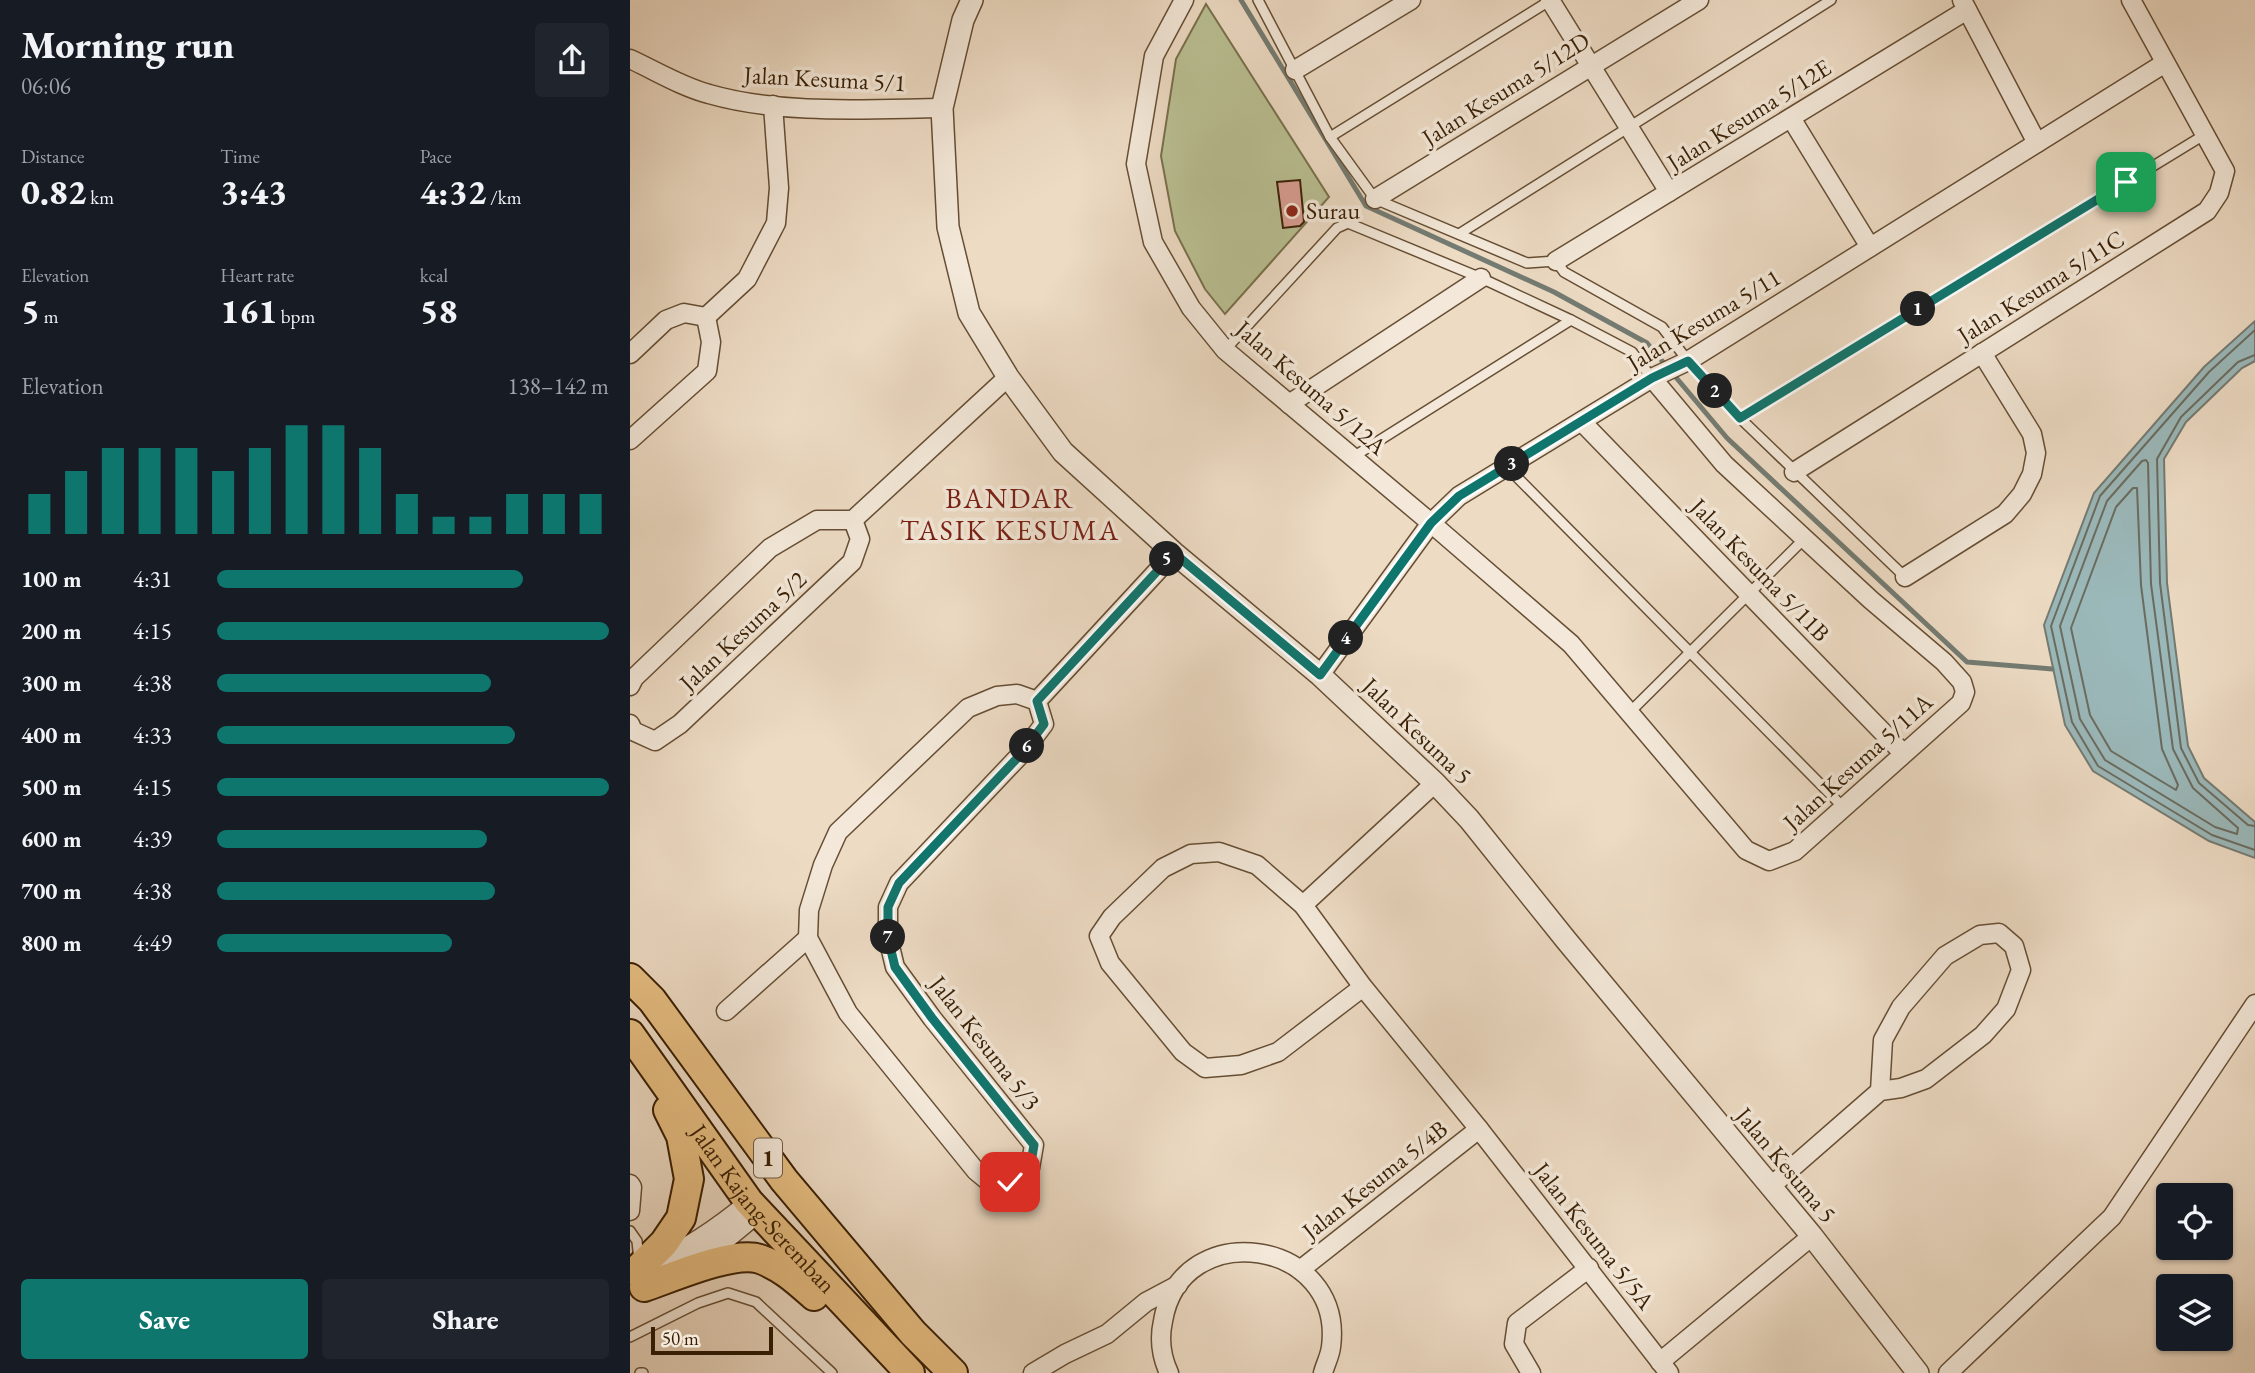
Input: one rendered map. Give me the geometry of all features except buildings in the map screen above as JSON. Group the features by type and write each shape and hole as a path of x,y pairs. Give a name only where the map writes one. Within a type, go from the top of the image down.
{"main road":[{"name":"Jalan Kajang-Seremban","path":"630,978 652,1000 784,1180 914,1333 953,1373"},
{"path":"630,986 644,1015 748,1165 756,1184 755,1206 776,1208 795,1223 865,1298 914,1333"},
{"name":"Jalan Kajang-Seremban","path":"630,1034 755,1206 911,1373"},
{"path":"630,1042 681,1136 689,1178 681,1218 635,1282"},
{"path":"635,1282 718,1261 757,1258 787,1271 848,1326 894,1373"}],"street":[{"name":"Jalan Kesuma 5","path":"972,0 962,20 942,108 948,227 969,313 1008,377 1063,452 1174,553 1320,675 1469,819 1812,1236 1917,1373"},
{"name":"Jalan Kesuma 5/12A","path":"1184,0 1154,55 1136,164 1153,242 1191,308 1225,350 1431,523"},
{"path":"1294,71 1411,0"},
{"path":"1550,0 1669,192"},
{"name":"Jalan Kesuma 5/12D","path":"1375,199 1699,0"},
{"path":"2131,0 2165,63"},
{"path":"1964,5 2037,143"},
{"name":"Jalan Kesuma 5/12E","path":"1556,261 1791,118 1964,5"},
{"name":"Jalan Kesuma 5/1","path":"630,59 708,94 773,105 832,109 942,108"},
{"name":"Jalan Kesuma 5/11C","path":"1794,472 2207,211 2219,193 2225,171 2165,63"},
{"name":"Jalan Kesuma 5/11","path":"1320,675 1431,523 1459,496 1670,370 2165,63"},
{"path":"706,317 747,279 776,223 779,188 773,105"},
{"path":"1791,118 1870,247"},
{"path":"1289,404 1481,278"},
{"path":"630,354 666,320 684,313 706,317"},
{"path":"630,440 706,371 711,342 706,317"},
{"path":"1905,577 2005,514 2022,494 2032,474 2036,453 2032,434 1982,353"},
{"name":"Jalan Kesuma 5/11A","path":"1431,523 1571,644 1746,849 1769,861 1796,851 1961,703 1965,692 1962,682 1944,662 1898,624 1724,464 1670,370"},
{"path":"853,520 1008,377"},
{"name":"Jalan Kesuma 5/11B","path":"1582,422 1903,753"},
{"name":"Jalan Kesuma 5/2","path":"630,686 634,678 770,548 817,520 853,520 860,539 852,562 680,724 656,741 633,731 630,724"},
{"path":"726,1011 808,938 809,910 823,865 838,832 968,708 997,696 1017,694 1037,701 1174,553"},
{"name":"Jalan Kesuma 5/3","path":"808,938 848,1013 976,1171 993,1185 1010,1182 1030,1168 1034,1145 932,1018 895,967 888,938 888,907 899,883 1023,752 1044,724 1037,701"},
{"path":"1303,905 1434,783"},
{"path":"1219,852 1257,865 1303,905 1363,987 1278,1052 1241,1065 1205,1068 1183,1052 1111,963 1099,936 1112,917 1163,868 1191,854 1219,852"},
{"path":"1770,1187 1880,1091 1901,1088 1926,1079 1983,1035 2006,1009 2021,970 2014,946 1999,933 1980,934 1945,956 1901,1007 1883,1041 1880,1091"},
{"name":"Jalan Kesuma 5/5A","path":"1363,987 1479,1129 1664,1367"},
{"path":"1948,1373 2112,1217 2255,1004"},
{"name":"Jalan Kesuma 5/4B","path":"1300,1270 1479,1129"},
{"path":"630,1184 630,1210"},
{"path":"635,1282 688,1265 723,1242 755,1206"},
{"path":"1664,1367 1812,1236"},
{"name":"Jalan Kesuma 5/4B","path":"1033,1373 1107,1334 1146,1301 1178,1285 1198,1266 1223,1254 1250,1251 1277,1256 1300,1270 1320,1292 1330,1319 1331,1348 1323,1373"},
{"path":"1531,1373 1514,1344 1517,1323 1589,1268"},
{"name":"Jalan Kesuma 5/4B","path":"1169,1373 1164,1363 1160,1336 1165,1309 1178,1285"}],"lane":[{"path":"1258,0 1330,137 1375,199 1527,263 1556,261 1564,272 1662,327 1670,370"},
{"path":"1330,137 1550,0"},
{"path":"1459,234 1831,0"},
{"path":"1740,418 2204,135"},
{"path":"1225,350 1338,228 1348,223 1481,278 1670,370 1740,418 1905,577"},
{"path":"1353,457 1571,320"},
{"path":"1507,467 1844,808"},
{"path":"1630,712 1804,539"},
{"path":"630,1231 637,1241 640,1254 635,1282"},
{"path":"630,1337 698,1303 728,1293 756,1302 832,1373"}],"green space":[{"path":"1206,4 1329,197 1225,314 1205,289 1175,231 1161,156 1176,59"}],"water":[{"path":"2255,321 2255,361 2242,368 2186,422 2164,459 2167,583 2188,746 2204,778 2255,822 2255,858 2209,841 2093,771 2065,725 2044,625 2094,493 2204,367"}],"waterway":[{"path":"1241,0 1366,206 1554,292 1647,343 1727,438 1967,662 2052,669"}],"place":[{"name":"Surau","path":"1292,211"}],"district":[{"name":"BANDAR TASIK KESUMA","path":"1010,514"}],"route":[{"path":"1010,1182 1030,1168 1034,1145 932,1018 895,967 888,938 888,907 899,883 1023,752 1044,724 1037,701 1174,553 1320,675 1431,523 1459,496 1652,378 1688,361 1740,418 2126,182"}]}
